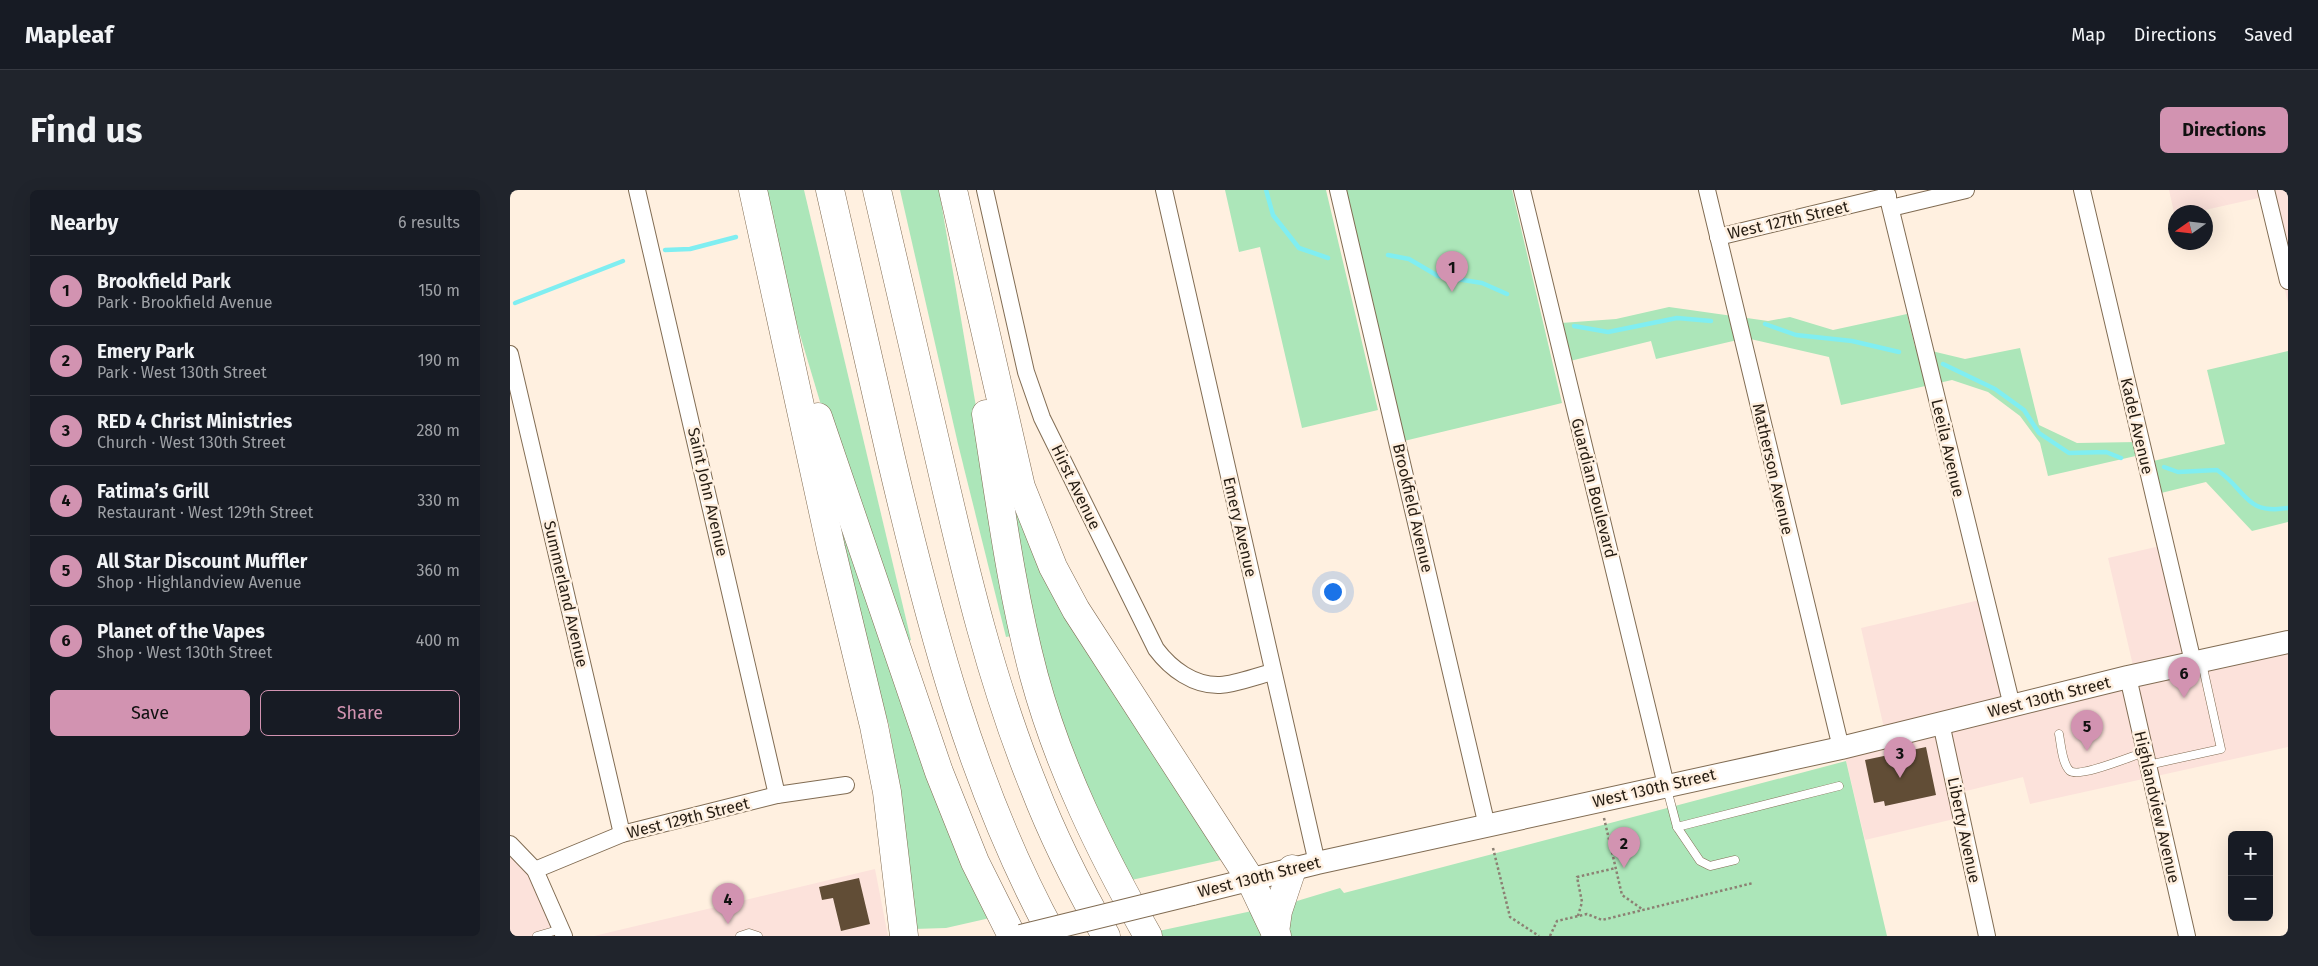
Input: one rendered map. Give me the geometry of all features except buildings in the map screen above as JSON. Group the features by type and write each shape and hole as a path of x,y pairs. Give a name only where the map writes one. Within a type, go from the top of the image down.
{"highway":[{"path":"753,190 829,538 876,734 887,792 904,936"},
{"path":"830,190 912,548 953,699 1001,833 1052,936"},
{"path":"877,190 956,534 1000,693 1033,786 1050,827 1078,885 1106,936"},
{"path":"947,190 1015,587 1034,676 1064,767 1117,881 1148,936"},
{"path":"953,190 1013,458 1021,487 1046,551 1076,610 1250,880 1276,934"},
{"path":"780,309 938,772 975,862 1012,936"},
{"path":"1276,934 1278,912 1304,866"}],"main road":[{"name":"West 130th Street","path":"1021,936 1304,866 1841,748 2128,677 2288,642"}],"street":[{"name":"Saint John Avenue","path":"637,190 777,795"},
{"name":"Hirst Avenue","path":"984,190 1033,396 1042,418 1156,649 1166,663 1184,676 1201,682 1220,685 1273,672"},
{"name":"Emery Avenue","path":"1164,190 1273,672 1304,866"},
{"name":"Brookfield Avenue","path":"1338,190 1487,826"},
{"name":"Guardian Boulevard","path":"1522,190 1666,785"},
{"name":"Matherson Avenue","path":"1707,190 1841,748"},
{"name":"West 127th Street","path":"1718,237 1888,198 1966,190"},
{"name":"Kadel Avenue","path":"2082,190 2197,661"},
{"path":"2266,190 2288,281"},
{"name":"Leeila Avenue","path":"1888,198 2012,706"},
{"name":"Summerland Avenue","path":"510,354 622,834"},
{"name":"Highlandview Avenue","path":"2128,677 2186,936"},
{"name":"Liberty Avenue","path":"1941,723 1987,936"},
{"name":"West 129th Street","path":"535,870 622,834 777,795 846,785"},
{"path":"510,844 535,870 562,933"}],"lane":[{"path":"2058,734 2065,764 2074,772 2147,759 2221,749 2197,661"},
{"path":"1666,785 1677,827 1700,861 1710,866 1735,860"},
{"path":"1677,827 1839,786"},
{"path":"537,936 562,933"},
{"path":"740,936 749,933 758,936"}],"path":[{"path":"1604,818 1622,895 1642,909"},
{"path":"1494,848 1510,917 1539,936"},
{"path":"1578,916 1582,902 1577,876 1616,868"},
{"path":"1550,936 1557,921 1587,914 1602,920 1753,883"}],"shaded area":[{"path":"2169,190 2288,190 2288,303 2263,197 2213,208 2213,205 2172,205"},
{"path":"2160,546 2190,668 2288,645 2288,747 2030,804 2023,777 1962,792 1967,816 1865,840 1844,752 1887,741 1861,628 1988,598 2015,698 2134,670 2108,558"},
{"path":"510,835 543,874 570,936 510,936"},
{"path":"875,869 888,936 594,936"}],"green space":[{"path":"762,190 804,190 911,640 902,643 824,415 783,278"},
{"path":"900,190 939,190 1015,635 1006,637 958,444"},
{"path":"1225,190 1326,190 1378,410 1302,428 1260,247 1239,252"},
{"path":"1344,190 1512,190 1562,403 1404,441"},
{"path":"1669,307 1768,321 1790,317 1833,330 1907,314 1915,347 1965,359 2020,348 2039,425 2077,443 2137,442 2140,455 2048,476 2040,443 2020,416 1988,392 1952,380 1841,405 1829,357 1746,338 1656,359 1651,341 1570,361 1561,323 1616,319"},
{"path":"2288,351 2288,522 2252,531 2206,482 2157,494 2149,462 2225,444 2207,370"},
{"path":"995,406 1018,501 1221,860 1127,881 1066,745 1031,623"},
{"path":"833,497 990,918 946,928 913,929 901,800 889,725 878,689"},
{"path":"1846,761 1887,936 1288,936 1292,907 1297,901 1340,888 1344,893"},
{"path":"1252,911 1266,936 1157,936 1154,932"}],"waterway":[{"path":"1266,190 1273,215 1299,248 1328,258"},
{"path":"665,250 690,249 736,237"},
{"path":"1388,255 1409,259 1438,276 1482,283 1507,294"},
{"path":"515,303 623,261"},
{"path":"1574,326 1608,332 1677,318 1711,321"},
{"path":"1765,324 1796,335 1852,341 1899,352"},
{"path":"1943,364 1995,389 2024,410 2039,433 2069,453 2106,452 2121,458"},
{"path":"2164,467 2178,472 2217,470 2254,504 2263,508 2288,508"}],"place":[{"name":"Brookfield Park","path":"1452,292"},
{"name":"Planet of the Vapes","path":"2184,698"},
{"name":"All Star Discount Muffler","path":"2087,751"},
{"name":"RED 4 Christ Ministries","path":"1900,778"},
{"name":"Emery Park","path":"1624,868"},
{"name":"Fatima’s Grill","path":"728,924"}]}
